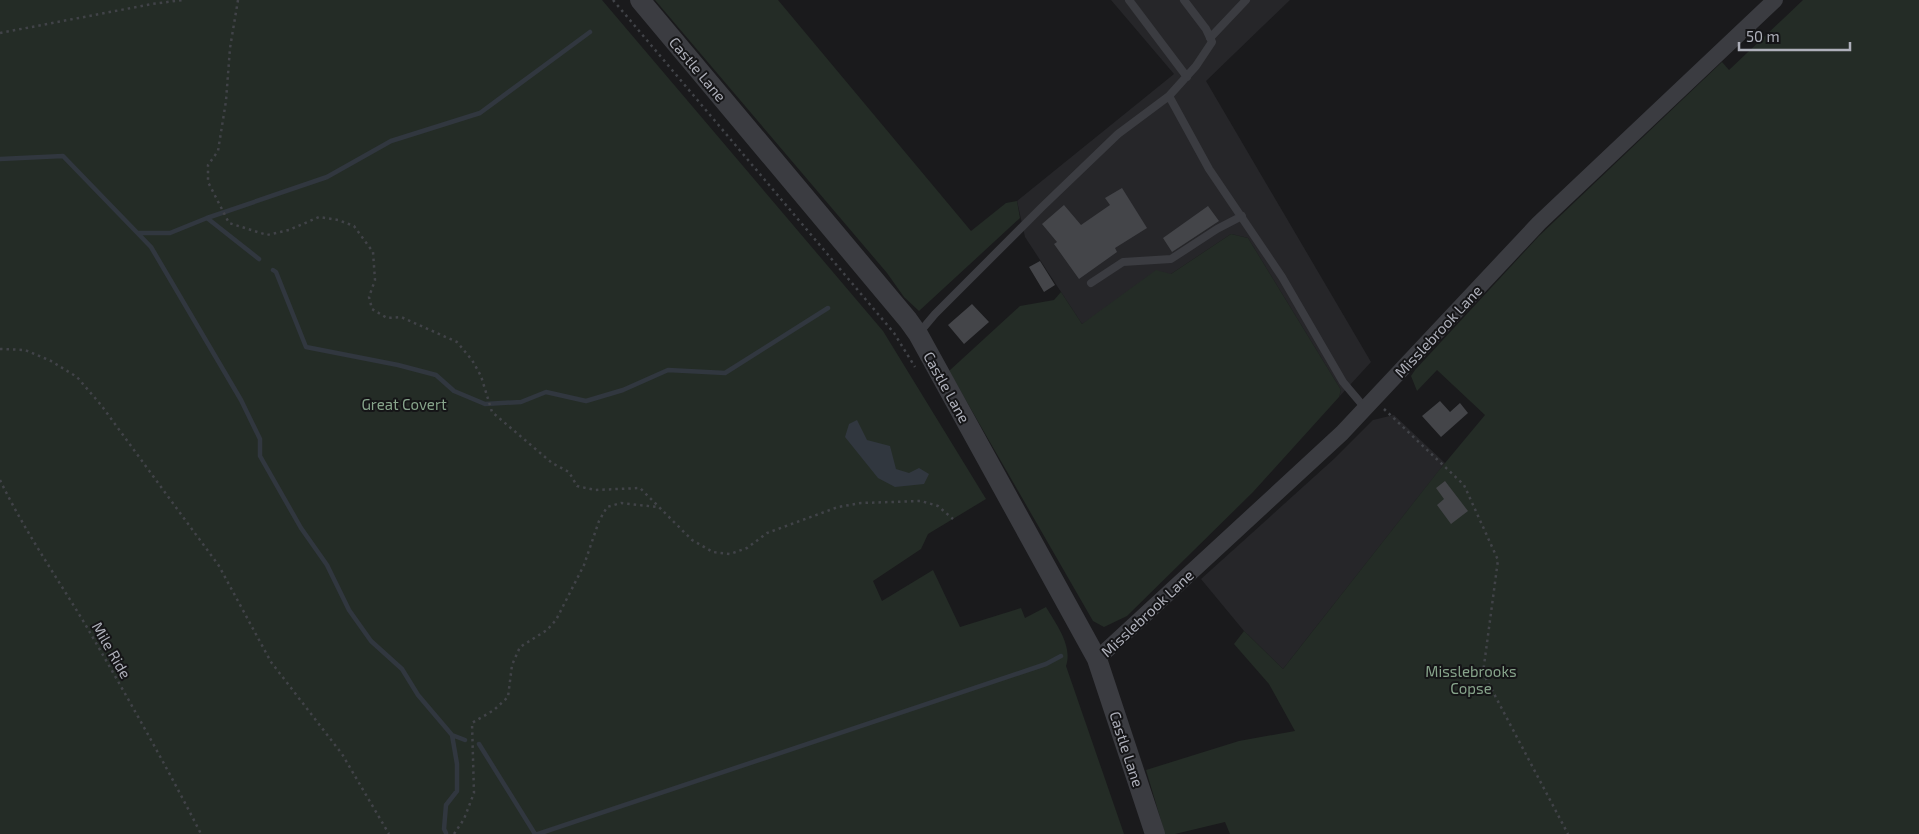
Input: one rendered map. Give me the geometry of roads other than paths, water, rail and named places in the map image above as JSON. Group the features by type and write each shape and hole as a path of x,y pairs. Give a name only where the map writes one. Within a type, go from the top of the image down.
{"street":[{"name":"Castle Lane","path":"640,0 918,334 1097,659 1155,834"},
{"name":"Misslebrook Lane","path":"1097,659 1342,433 1540,223 1775,0"}],"lane":[{"path":"1129,0 1187,76"},
{"path":"1210,38 1246,0"},
{"path":"918,334 935,314 1111,141 1169,96 1204,55 1212,42 1206,29 1185,1"},
{"path":"1169,96 1209,169 1282,277 1343,382 1370,403"},
{"path":"1091,284 1123,262 1170,259 1242,216"}],"waterway":[{"path":"207,218 327,177 391,141 480,113 590,32"},
{"path":"0,159 63,156 151,247 241,400 260,439 260,456 301,528 327,565 349,610 371,641 402,669 418,695 452,735 465,740"},
{"path":"138,233 170,233 207,218 259,259"},
{"path":"273,270 276,272 306,347 398,365 436,375 454,391 485,404 521,402 546,392 586,401 623,390 668,370 725,373 828,308"},
{"path":"538,834 1046,664 1061,656"},
{"path":"446,833 444,829 446,805 457,791 457,764 452,735"},
{"path":"479,744 535,834"}],"park label":[{"name":"Great Covert","path":"404,404"},
{"name":"Misslebrooks Copse","path":"1471,680"}]}
